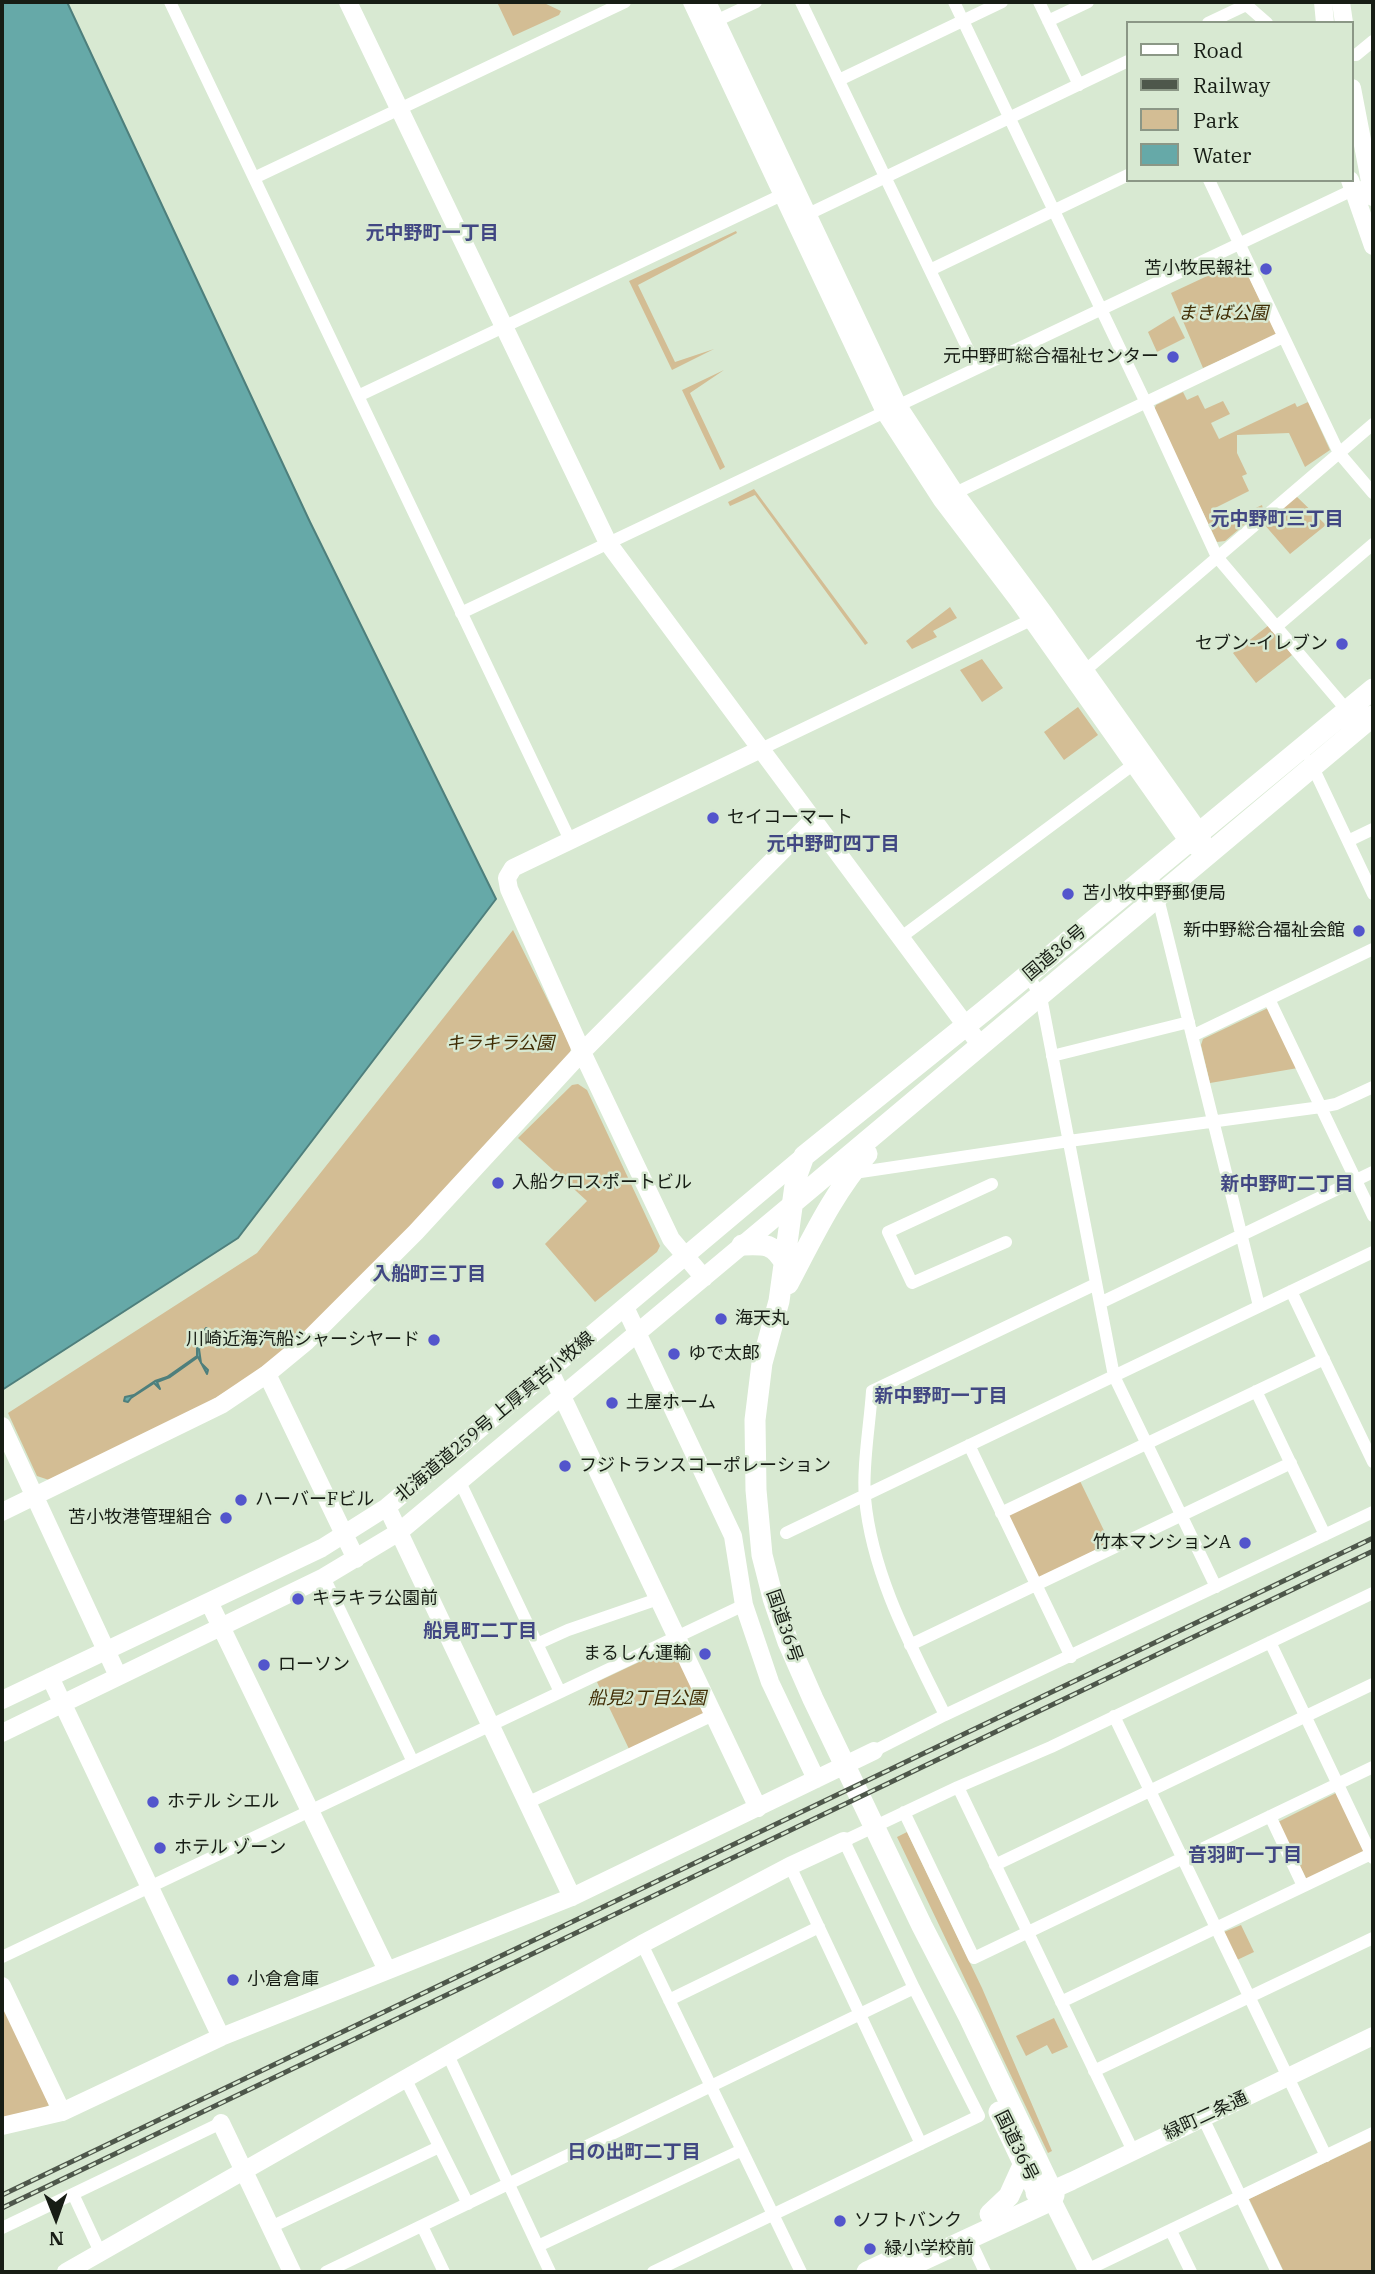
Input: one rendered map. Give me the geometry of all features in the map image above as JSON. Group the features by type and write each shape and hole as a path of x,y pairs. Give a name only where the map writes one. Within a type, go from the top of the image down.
{"highway":[{"name":"国道36号","path":"1047,2194 970,2017 922,1926 788,1643 762,1555 756,1490 755,1420 762,1363 779,1301 796,1198 796,1178 804,1156 1194,838 1361,718 1373,689"},
{"name":"国道36号","path":"796,1198 1158,899 1208,855 1307,757"},
{"name":"国道36号","path":"779,1301 825,1210 849,1174 900,1114"},
{"path":"796,1198 810,1215 812,1228 809,1243"},
{"path":"742,1245 765,1244 779,1252 785,1264"},
{"name":"国道36号","path":"922,1926 956,2022 1024,2164 1047,2194"},
{"path":"990,2214 1009,2196 1024,2164"},
{"name":"国道36号","path":"867,2272 990,2214 1047,2194"},
{"name":"国道36号","path":"897,2272 969,2238 1047,2194"}],"street":[{"path":"170,2 570,840"},
{"path":"348,2 608,543 981,1046"},
{"path":"254,177 625,2"},
{"path":"692,2 789,192"},
{"path":"707,2 789,192 891,409 949,496 1038,616 1194,838"},
{"path":"716,21 756,2"},
{"path":"802,2 977,368"},
{"path":"954,2 1217,557 1276,627 1361,718"},
{"path":"839,80 1002,2"},
{"path":"1039,2 1079,85"},
{"path":"1048,21 1088,2"},
{"path":"1323,2 1325,21"},
{"path":"1341,2 1344,21"},
{"path":"1212,21 1245,3 1265,21"},
{"path":"1354,55 1373,41"},
{"path":"801,218 1126,62"},
{"path":"461,613 1239,244 1351,185 1371,190 1354,99"},
{"path":"930,270 1126,176"},
{"path":"1210,182 1339,453 1373,493"},
{"path":"1351,185 1373,246"},
{"path":"358,396 789,192"},
{"path":"949,496 1283,337"},
{"path":"1079,675 1373,424"},
{"path":"1276,627 1373,544"},
{"path":"704,1278 671,1239 582,1052 509,889 507,878 513,868 1038,616"},
{"path":"1079,675 1134,764 1208,855"},
{"path":"1307,757 1373,894"},
{"path":"900,938 1134,764"},
{"path":"2,1513 221,1405 267,1374 307,1341 416,1232 582,1052 812,821"},
{"path":"1348,841 1373,829"},
{"path":"1152,874 1259,1306"},
{"path":"1192,1036 1373,949"},
{"path":"1028,975 1041,997 1114,1376 1216,1587"},
{"path":"1269,999 1373,1216"},
{"path":"1052,1056 1189,1022"},
{"path":"849,1174 1069,1140 1321,1107 1336,1104 1373,1087"},
{"name":"北海道道259号 上厚真苫小牧線","path":"2,1700 322,1548 387,1507 804,1156"},
{"path":"1100,1303 1373,1172"},
{"path":"992,1184 888,1233 912,1283 1006,1242"},
{"path":"765,1190 796,1198"},
{"name":"北海道道259号 上厚真苫小牧線","path":"2,1733 324,1577 399,1532 796,1198"},
{"path":"786,1532 1373,1252"},
{"path":"945,1715 910,1645 878,1565 869,1528 865,1495 872,1391 1096,1284"},
{"path":"1291,1291 1373,1462"},
{"path":"625,1307 733,1536 744,1605 769,1682 817,1779"},
{"path":"1002,1513 1324,1359"},
{"path":"550,1371 758,1808"},
{"path":"267,1374 356,1559"},
{"path":"1256,1391 1325,1535"},
{"path":"2,1426 118,1676"},
{"path":"969,1445 1071,1657"},
{"path":"910,1645 1291,1463"},
{"path":"460,1482 561,1692"},
{"path":"387,1507 572,1897"},
{"path":"2,2126 62,2112 221,2037 572,1897 945,1715 1373,1512"},
{"path":"324,1577 413,1762"},
{"path":"66,2272 642,1944 790,1866 1114,1717 1373,1593"},
{"path":"537,1644 568,1630 658,1599"},
{"path":"208,1602 387,1970"},
{"path":"2,1957 744,1605"},
{"path":"1061,2002 1373,1855 1270,1642"},
{"path":"50,1677 221,2037"},
{"path":"995,1865 1373,1684"},
{"path":"527,1803 713,1715"},
{"path":"1114,1717 1325,2156"},
{"path":"904,1812 974,1958 1373,1767"},
{"path":"958,1787 1133,2151"},
{"path":"1270,1816 1303,1886"},
{"path":"653,2272 979,2116 844,1841"},
{"path":"790,1866 921,2144"},
{"path":"669,2000 819,1927"},
{"path":"1094,2071 1373,1938"},
{"path":"642,1944 802,2272"},
{"path":"2,1986 62,2112"},
{"path":"326,2272 914,1988"},
{"name":"緑町二条通","path":"1047,2194 1288,2077 1372,2041"},
{"path":"448,2055 550,2272"},
{"path":"405,2078 468,2204"},
{"path":"1203,2118 1277,2272"},
{"path":"2,2228 221,2123 292,2272"},
{"path":"1047,2194 1088,2271 1373,2133"},
{"path":"271,2227 439,2147"},
{"path":"538,2246 742,2150"},
{"path":"74,2194 100,2252"},
{"path":"422,2226 444,2272"},
{"path":"1171,2231 1191,2272"},
{"path":"969,2238 985,2272"}],"green space":[{"path":"497,2 542,2 561,11 559,15 513,36"},
{"path":"736,231 737,233 638,285 675,362 714,349 672,370 629,281"},
{"name":"まきば公園","path":"1235,263 1242,263 1277,335 1203,368 1171,293"},
{"path":"1174,316 1185,338 1157,352 1148,332"},
{"path":"724,370 690,393 725,467 720,470 682,390"},
{"path":"1183,392 1187,400 1198,395 1205,409 1223,401 1230,414 1211,423 1219,439 1295,403 1297,407 1308,402 1330,450 1305,467 1289,433 1237,435 1237,453 1247,474 1242,476 1249,491 1211,510 1221,529 1228,526 1226,522 1262,505 1263,509 1225,541 1217,542 1154,410 1156,405"},
{"path":"754,489 868,643 865,645 755,495 730,506 728,502"},
{"path":"1295,495 1326,525 1290,554 1263,523"},
{"path":"950,607 957,618 933,631 937,637 912,649 906,641"},
{"path":"1269,625 1292,655 1256,683 1233,653"},
{"path":"982,659 1003,688 982,702 960,670"},
{"path":"1078,707 1098,735 1064,760 1044,732"},
{"name":"キラキラ公園","path":"513,930 571,1047 569,1059 375,1263 281,1353 241,1382 162,1428 52,1481 37,1476 8,1413 257,1253"},
{"path":"1268,1008 1298,1068 1210,1083 1201,1045 1203,1039"},
{"path":"578,1084 587,1090 660,1246 657,1252 595,1302 545,1244 587,1201 518,1138 572,1085"},
{"path":"1080,1481 1110,1543 1039,1578 1008,1515"},
{"name":"船見2丁目公園","path":"673,1646 707,1713 629,1749 597,1682"},
{"path":"1336,1793 1364,1851 1307,1880 1278,1822"},
{"path":"907,1832 982,1988 1052,2151 1048,2153 897,1837"},
{"path":"1241,1925 1254,1952 1237,1960 1224,1932"},
{"path":"2,1996 49,2105 2,2120"},
{"path":"1054,2018 1068,2047 1052,2054 1047,2045 1026,2056 1016,2036"},
{"path":"1373,2140 1373,2272 1284,2272 1249,2199"}],"water":[{"path":"2,2 67,2 310,522 496,899 238,1238 2,1390"},
{"path":"206,1328 212,1331 199,1349 201,1363 198,1357 170,1377 157,1382 160,1389 154,1383 128,1402 124,1401 125,1397 134,1395 155,1381 167,1377 197,1356 197,1340"}],"railway":[{"path":"2,2195 1373,1538"},
{"path":"2,2208 1373,1551"}],"place":[{"name":"苫小牧民報社","path":"1266,269"},
{"name":"元中野町総合福祉センター","path":"1173,357"},
{"name":"セブン-イレブン","path":"1342,644"},
{"name":"セイコーマート","path":"713,818"},
{"name":"苫小牧中野郵便局","path":"1068,894"},
{"name":"新中野総合福祉会館","path":"1359,931"},
{"name":"入船クロスポートビル","path":"498,1183"},
{"name":"海天丸","path":"721,1319"},
{"name":"川崎近海汽船シャーシヤード","path":"434,1340"},
{"name":"ゆで太郎","path":"674,1354"},
{"name":"土屋ホーム","path":"612,1403"},
{"name":"フジトランスコーポレーション","path":"565,1466"},
{"name":"ハーバーFビル","path":"241,1500"},
{"name":"苫小牧港管理組合","path":"226,1518"},
{"name":"竹本マンションA","path":"1245,1543"},
{"name":"キラキラ公園前","path":"298,1599"},
{"name":"まるしん運輸","path":"705,1654"},
{"name":"ローソン","path":"264,1665"},
{"name":"ホテル シエル","path":"153,1802"},
{"name":"ホテル ゾーン","path":"160,1848"},
{"name":"小倉倉庫","path":"233,1980"},
{"name":"ソフトバンク","path":"840,2221"},
{"name":"緑小学校前","path":"870,2249"}],"district":[{"name":"元中野町一丁目","path":"432,234"},
{"name":"元中野町三丁目","path":"1277,520"},
{"name":"元中野町四丁目","path":"833,845"},
{"name":"新中野町二丁目","path":"1287,1185"},
{"name":"入船町三丁目","path":"429,1275"},
{"name":"新中野町一丁目","path":"941,1397"},
{"name":"船見町二丁目","path":"480,1632"},
{"name":"音羽町一丁目","path":"1245,1856"},
{"name":"日の出町二丁目","path":"634,2153"}]}
